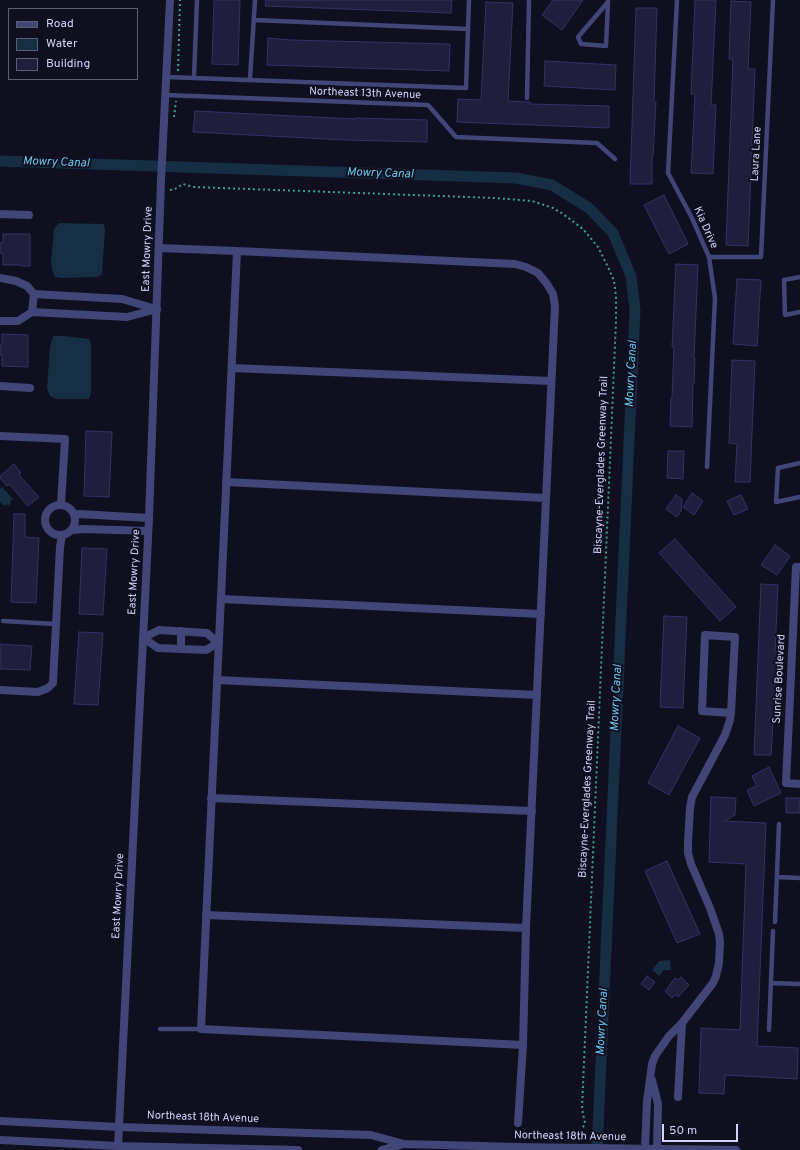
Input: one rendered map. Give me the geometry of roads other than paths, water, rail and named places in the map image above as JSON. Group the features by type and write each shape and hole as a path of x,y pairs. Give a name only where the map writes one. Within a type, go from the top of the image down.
{"street":[{"name":"East Mowry Drive","path":"118,1146 149,518 162,152 170,0"},
{"path":"0,214 29,215"},
{"path":"159,248 515,264 526,267 538,273 553,294 555,306 526,928 523,1045 518,1123"},
{"path":"237,251 201,1029 523,1045"},
{"path":"2,277 27,286 34,294 122,299 157,309"},
{"path":"32,312 34,294"},
{"path":"0,322 18,321 32,312 127,317 157,309"},
{"path":"232,368 551,381"},
{"path":"0,386 30,388"},
{"path":"0,436 64,439 61,504"},
{"path":"226,482 546,498"},
{"path":"72,530 76,520 75,515 70,508 61,504 56,504 48,510 45,515 45,525 48,530 57,535 62,535 72,530 84,529 148,532"},
{"path":"75,515 149,518"},
{"path":"0,690 38,692 48,688 53,683 60,546 62,535"},
{"name":"Sunrise Boulevard","path":"800,567 796,566 786,783 800,784"},
{"path":"220,599 541,614"},
{"path":"159,630 182,631 207,633 218,643 206,650 158,648 143,638 159,630"},
{"path":"181,649 182,631"},
{"path":"645,1148 652,1064 655,1056 713,983 718,969 720,952 719,934 710,908 690,864 688,848 689,826 692,797 724,735 730,720 731,713 735,637 705,635 702,711 731,713"},
{"path":"217,680 537,695"},
{"path":"211,798 532,811"},
{"path":"206,915 526,928"},
{"path":"678,1097 682,1023"},
{"path":"651,1075 658,1104 658,1149"},
{"name":"Northeast 18th Avenue","path":"0,1121 371,1135 404,1144 517,1149 645,1148 736,1150"},
{"path":"0,1140 118,1146 298,1150"},
{"name":"Northeast 18th Avenue","path":"382,1150 404,1144"}],"lane":[{"path":"194,77 197,0"},
{"path":"250,79 255,0"},
{"path":"167,77 466,88 469,0"},
{"path":"527,98 530,0"},
{"name":"Kia Drive","path":"677,0 668,173 692,218 709,257 715,298 707,467"},
{"name":"Laura Lane","path":"709,257 761,257 773,0"},
{"path":"608,1 606,46 581,44 578,37 608,1"},
{"path":"254,20 468,29"},
{"name":"Northeast 13th Avenue","path":"166,95 428,105 456,137 597,143 615,159"},
{"path":"800,277 784,280 785,315 800,312"},
{"path":"800,463 778,468 776,502 800,497"},
{"path":"3,621 56,624"},
{"path":"775,922 779,824"},
{"path":"777,877 800,878"},
{"path":"769,1030 773,931"},
{"path":"771,983 800,984"},
{"path":"160,1029 201,1029"}],"water":[{"path":"59,223 104,224 105,231 102,274 98,277 55,277 51,262 54,229"},
{"path":"53,336 89,339 91,344 91,393 89,399 56,399 50,396 47,388 50,346"},
{"path":"2,487 13,499 10,501 11,503 8,506 7,504 4,506 0,502 0,489"},
{"path":"670,960 671,970 664,970 659,976 652,970 659,961"}],"waterway":[{"name":"Mowry Canal","path":"0,161 516,178 552,185 589,208 613,233 631,276 635,310 597,1150"}]}
